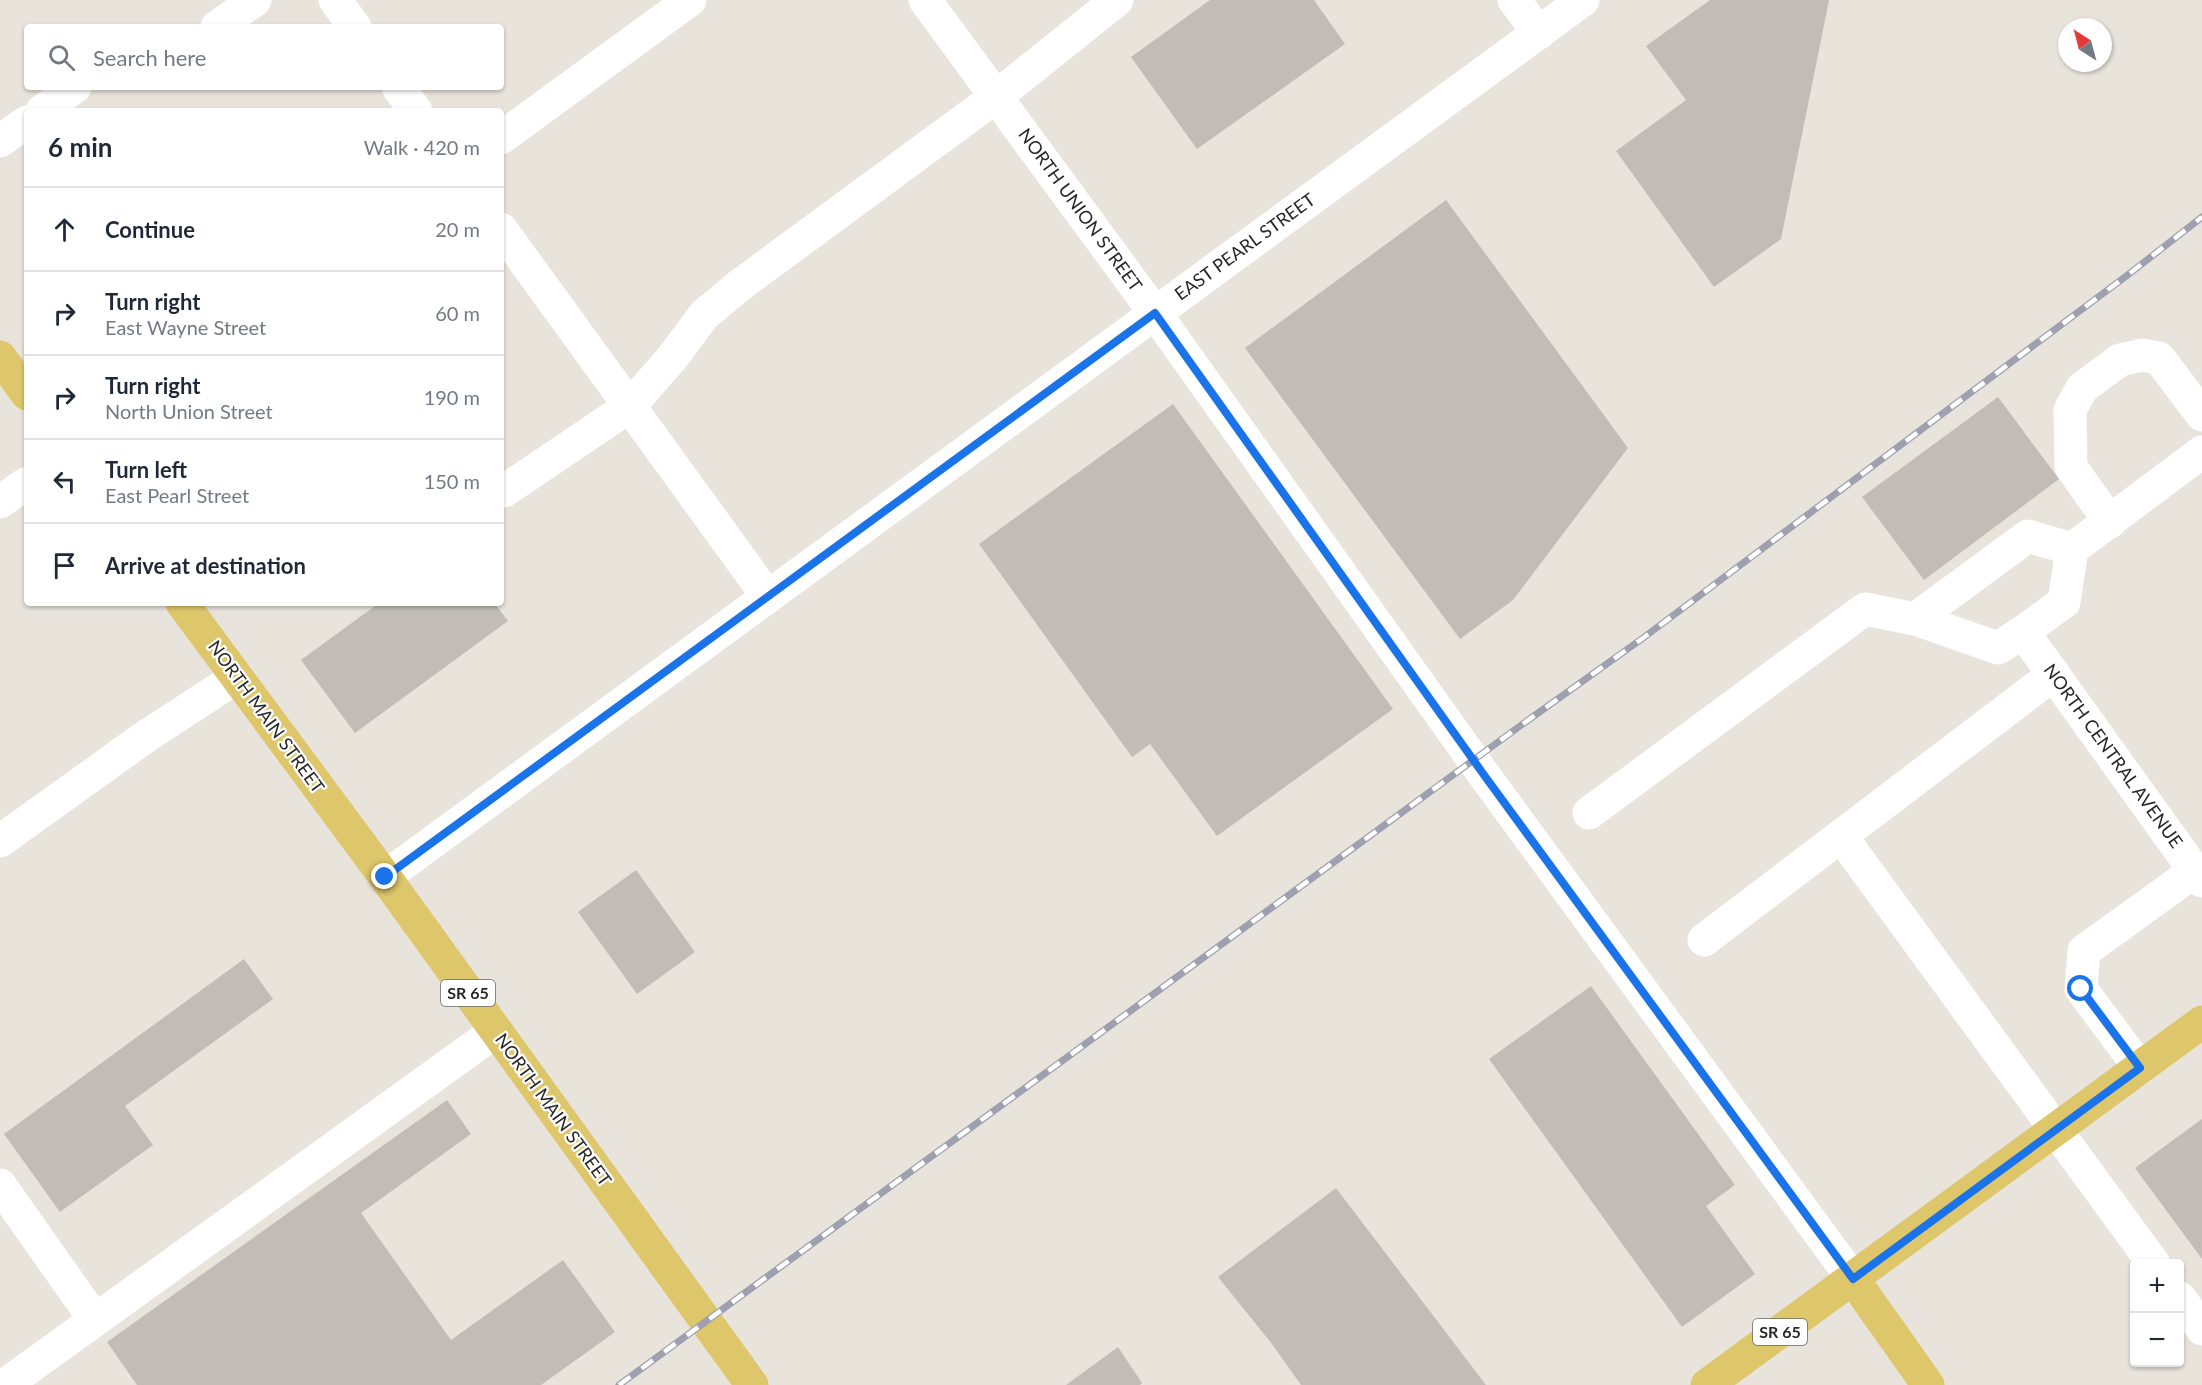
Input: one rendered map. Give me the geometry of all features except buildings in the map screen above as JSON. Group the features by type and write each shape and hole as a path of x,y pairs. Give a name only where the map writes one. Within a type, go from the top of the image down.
{"main road":[{"path":"0,357 24,390"},
{"name":"NORTH MAIN STREET","path":"184,606 385,877 752,1385"},
{"name":"SR 65","path":"1707,1385 2202,1022"},
{"name":"NORTH UNION STREET","path":"1853,1279 1928,1385"}],"street":[{"path":"221,24 255,0"},
{"path":"335,0 353,24"},
{"path":"504,136 690,0"},
{"name":"NORTH UNION STREET","path":"925,0 1155,313 1484,775 1853,1279"},
{"path":"504,491 630,406 672,358 704,315 740,285 997,96 1117,0"},
{"path":"1514,0 1539,33"},
{"name":"EAST PEARL STREET","path":"385,877 1583,0"},
{"path":"46,108 71,90"},
{"path":"400,90 414,108"},
{"path":"0,141 24,124"},
{"path":"504,232 768,597"},
{"path":"2110,522 2071,467 2070,410 2082,388 2121,360 2142,355 2159,358 2202,415"},
{"path":"1589,813 1865,609 1915,619 1998,648 2064,602 2072,549 2202,452"},
{"path":"0,502 24,485"},
{"path":"1915,619 2028,536 2072,549"},
{"name":"NORTH CENTRAL AVENUE","path":"2023,632 2198,876"},
{"path":"1704,940 2054,674"},
{"path":"0,841 145,736 237,677"},
{"path":"1841,836 2151,1259"},
{"path":"2140,1068 2081,989 2084,951 2198,876"},
{"path":"5,1385 496,1031"},
{"path":"0,1185 95,1320"},
{"path":"2184,1304 2202,1329"}],"railway":[{"path":"619,1385 1643,638 2202,217"}],"route":[{"path":"385,877 1155,313 1484,775 1853,1279 2140,1068 2081,989"}]}
